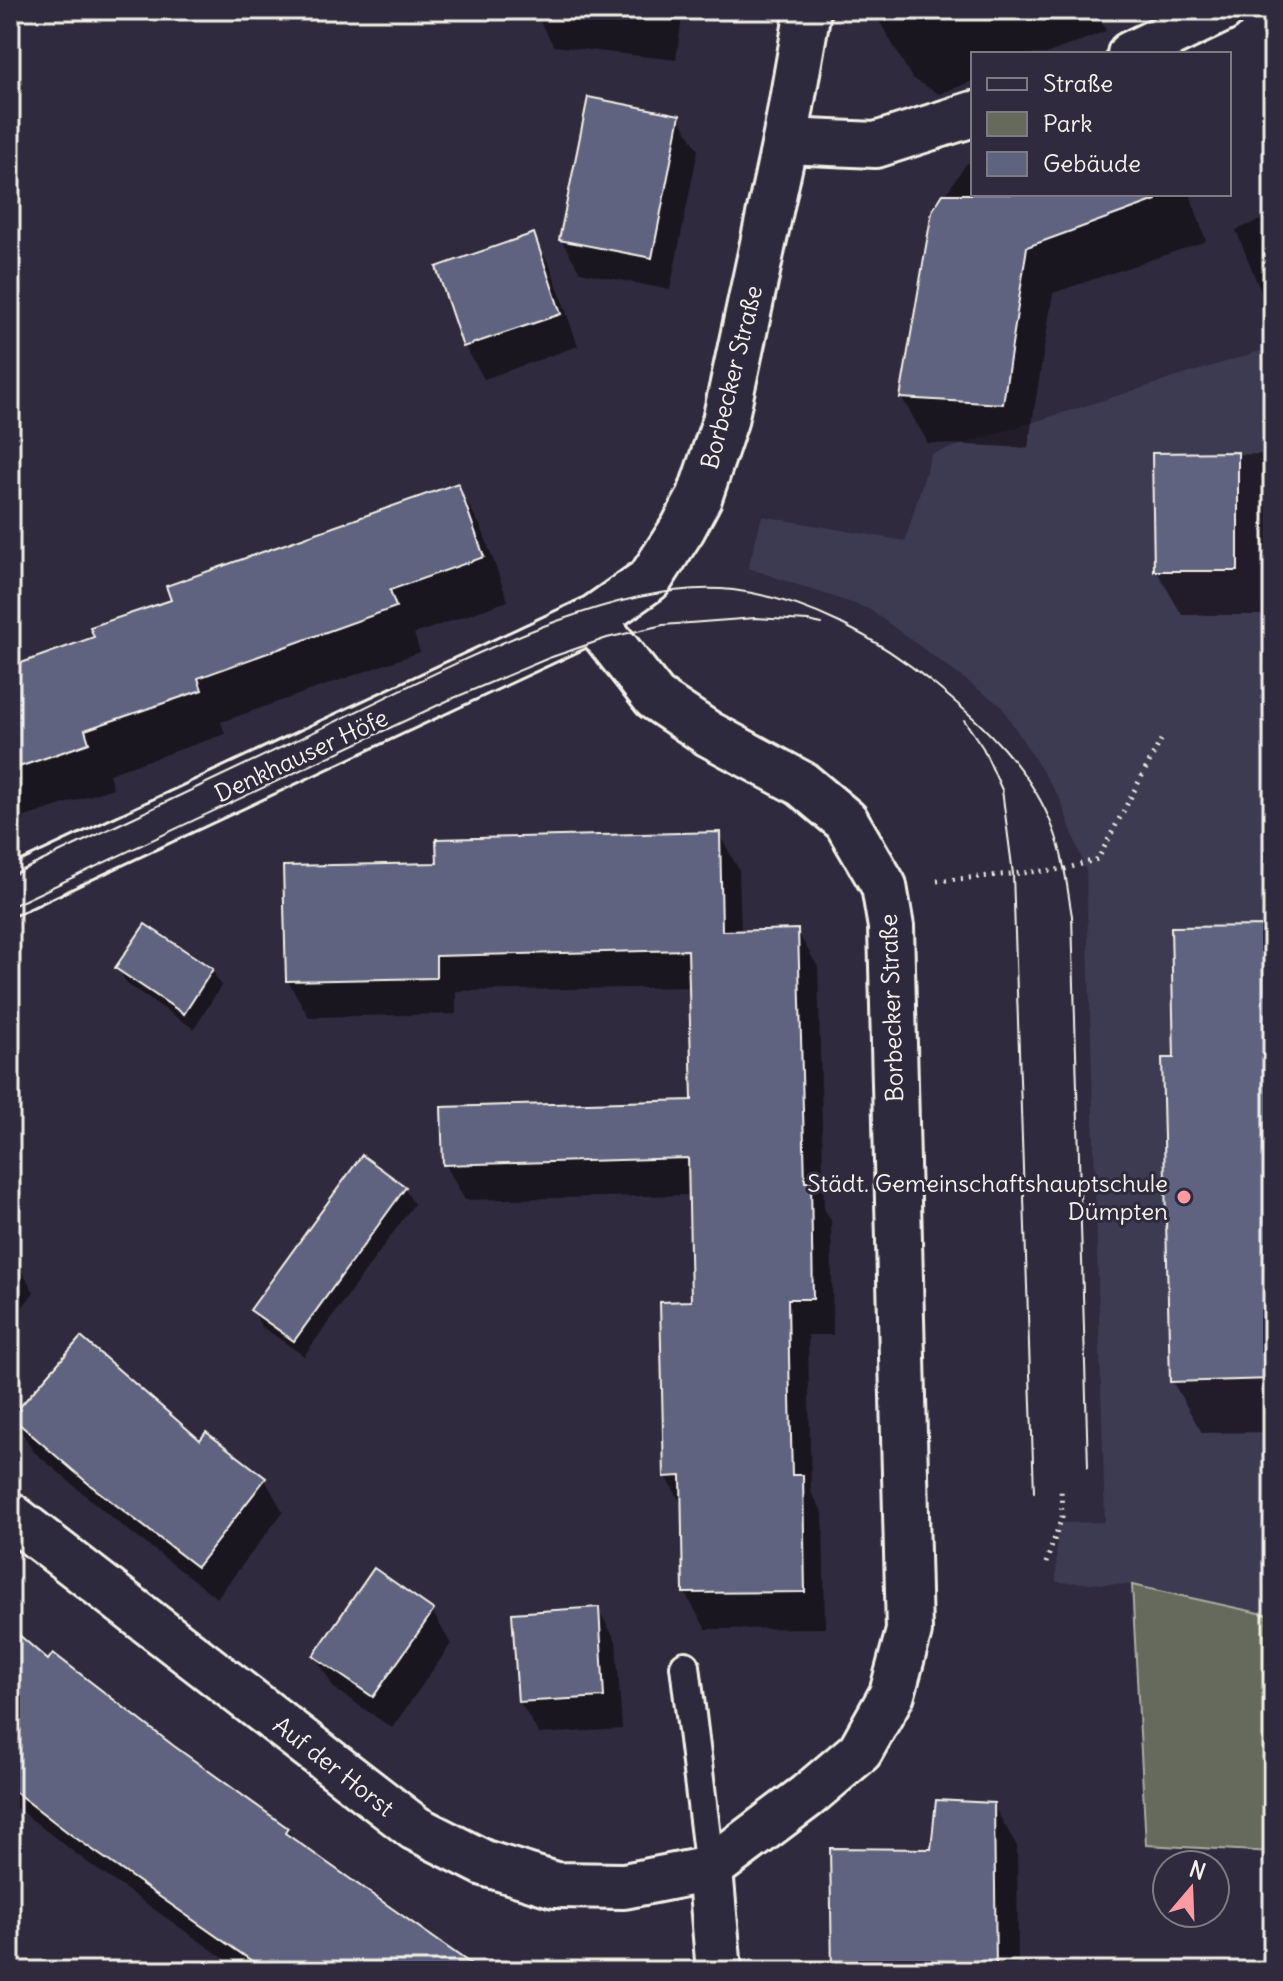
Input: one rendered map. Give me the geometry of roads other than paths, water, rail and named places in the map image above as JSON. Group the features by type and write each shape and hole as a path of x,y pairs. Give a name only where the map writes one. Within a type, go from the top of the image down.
{"street":[{"name":"Borbecker Straße","path":"710,1869 860,1751 892,1694 909,1631 891,927 884,886 846,821 802,784 709,734 655,698 593,619 650,579 699,498 725,421 785,141 808,10"},
{"path":"1134,52 1222,10"},
{"path":"785,141 876,145 971,115"},
{"name":"Denkhauser Höfe","path":"10,892 593,619"},
{"name":"Auf der Horst","path":"10,1515 428,1835 484,1863 555,1885 624,1886 710,1869"},
{"path":"710,1869 719,1971"}],"lane":[{"path":"685,1666 710,1869"}],"tram line":[{"path":"10,876 467,658 577,614 632,598 684,590 733,590 788,602 866,637 935,685 1004,749 1044,807 1060,849 1072,916 1088,1467"},
{"path":"10,907 449,700 549,658 607,638 663,625 755,618 822,624"},
{"path":"964,720 983,748 1002,790 1013,874 1034,1492"}],"place":[{"name":"Städt. Gemeinschaftshauptschule Dümpten","path":"1184,1197"}]}
